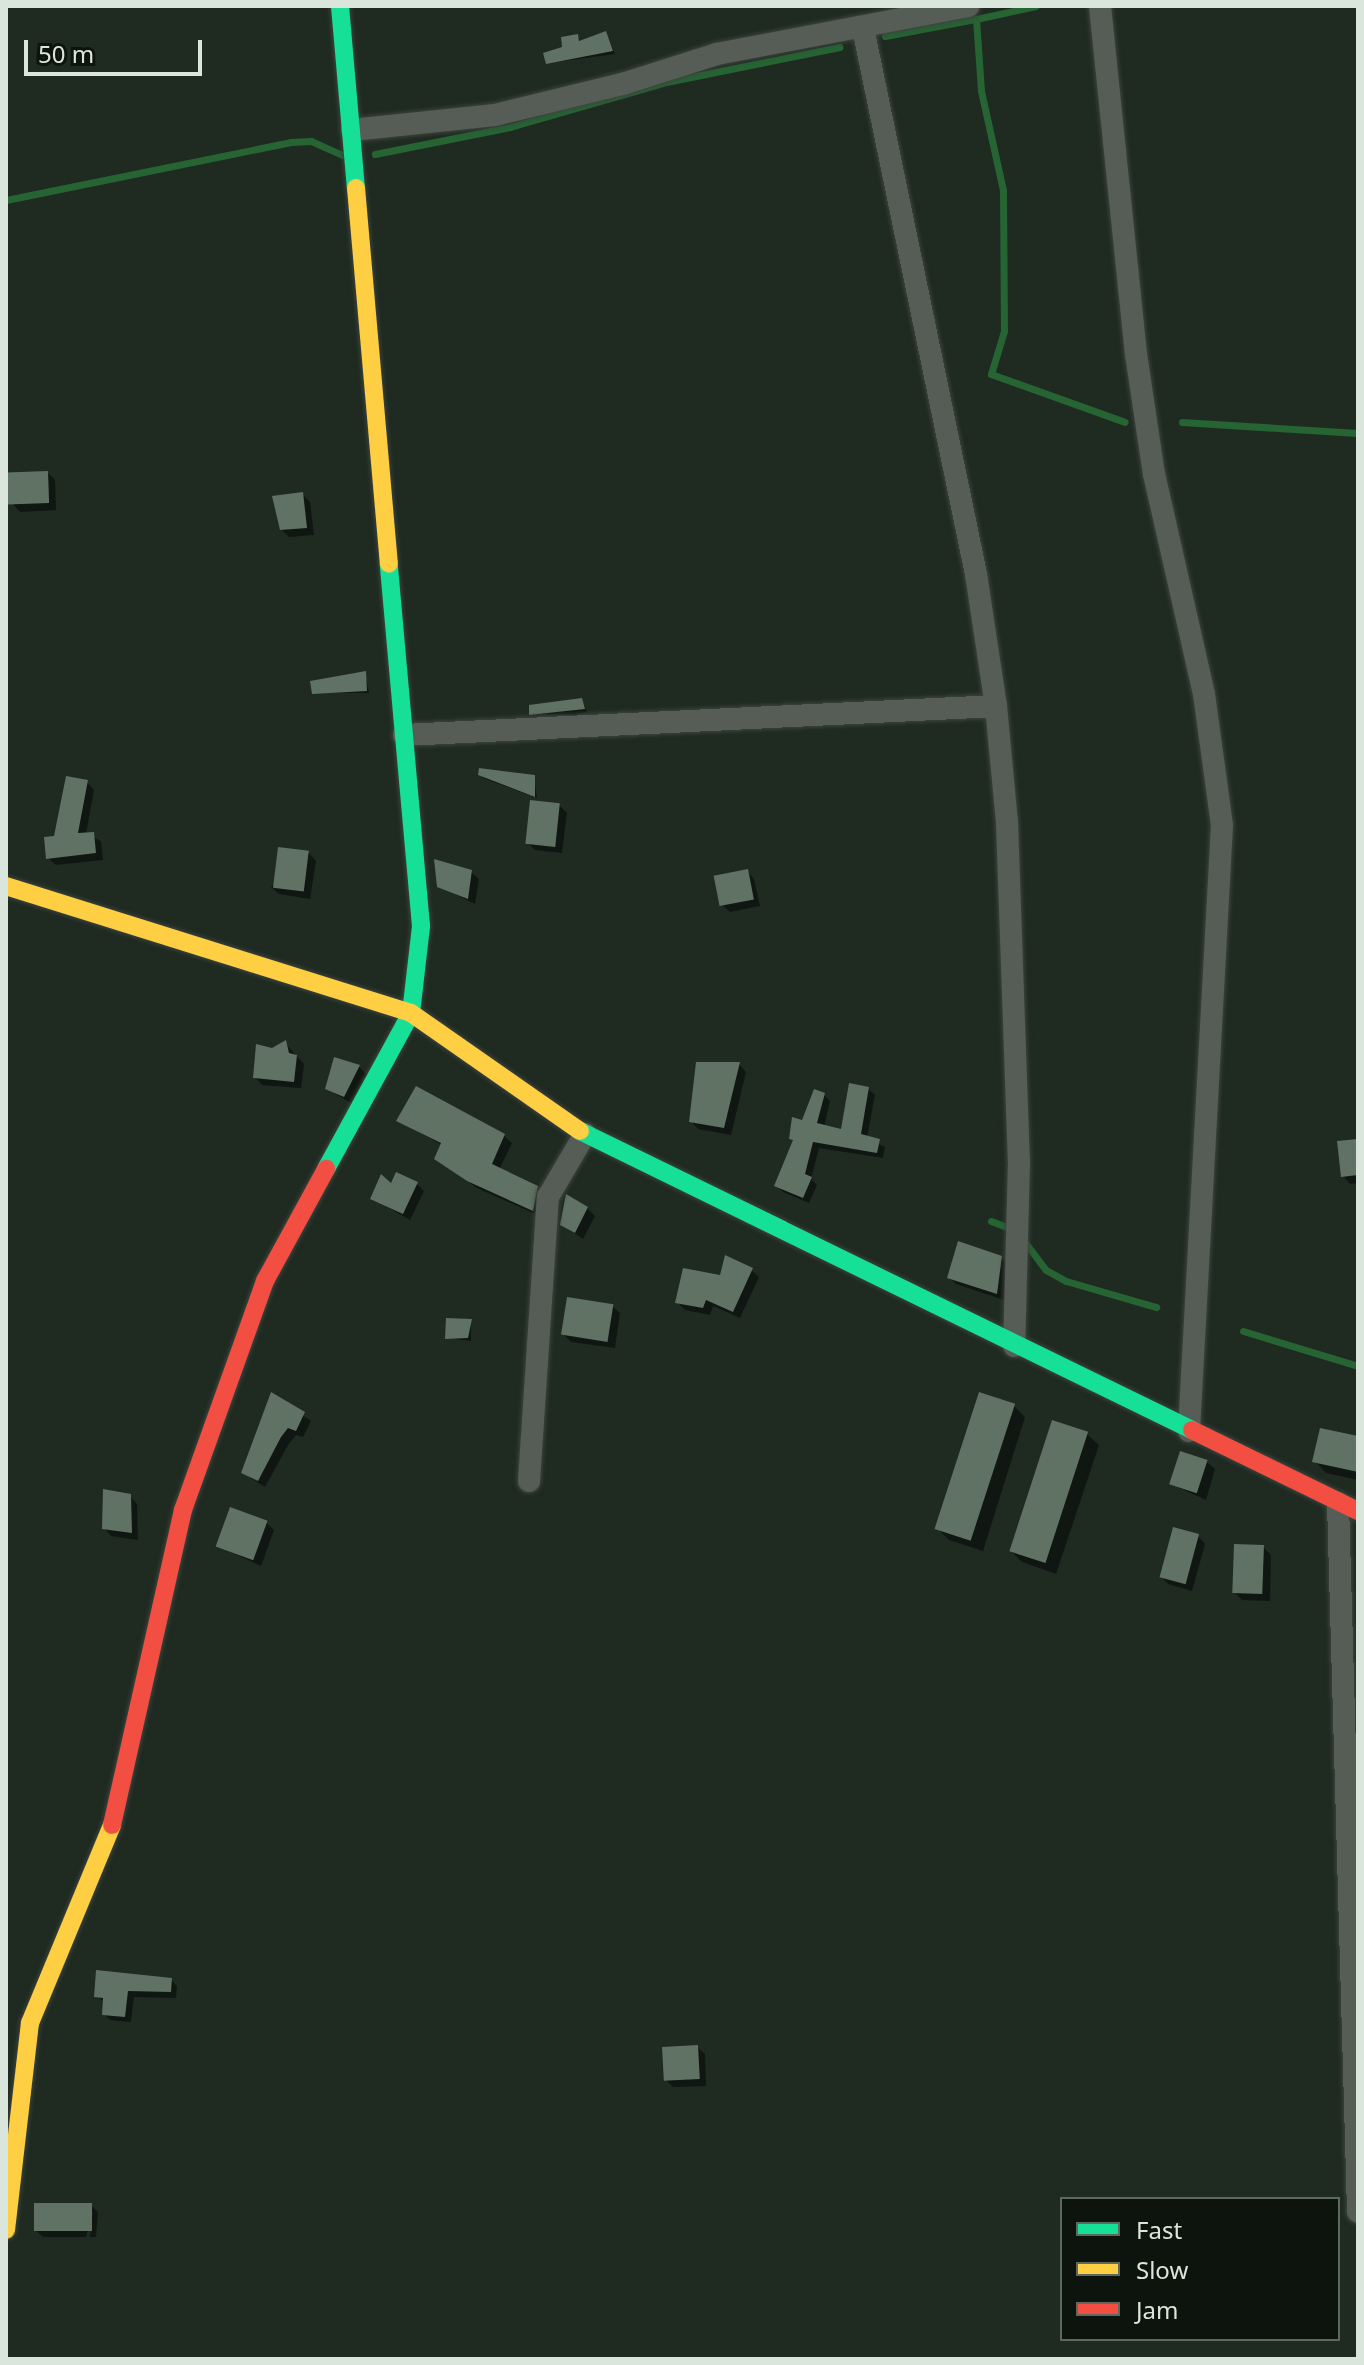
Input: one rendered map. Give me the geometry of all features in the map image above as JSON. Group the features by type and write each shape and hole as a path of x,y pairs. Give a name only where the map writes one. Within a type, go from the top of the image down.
{"street":[{"path":"6,2230 30,2023 113,1822 183,1510 265,1281 411,1013 421,926 340,6"},
{"path":"352,130 495,115 626,83 717,54 968,6"},
{"path":"1100,6 1136,354 1154,474 1204,694 1222,825 1189,1431"},
{"path":"863,28 976,574 996,706 1007,822 1019,1161 1014,1346"},
{"path":"404,735 996,706"},
{"path":"6,886 411,1013 585,1134 1348,1507 1358,2212"},
{"path":"529,1481 548,1197 585,1134"}],"building":[{"path":"606,31 613,51 546,64 543,53 562,47 561,37 578,34 579,41"},
{"path":"48,471 49,503 7,504 6,472"},
{"path":"303,492 307,528 280,530 272,496"},
{"path":"366,671 367,691 312,694 310,681"},
{"path":"582,698 585,709 529,715 529,705"},
{"path":"479,768 535,775 535,797 478,775"},
{"path":"66,776 88,780 78,833 94,832 96,853 46,859 44,837 54,836"},
{"path":"530,800 560,803 555,847 525,844"},
{"path":"278,847 309,851 304,891 273,888"},
{"path":"434,859 472,870 468,899 437,887"},
{"path":"748,869 754,899 720,906 714,876"},
{"path":"286,1040 289,1053 297,1055 294,1082 253,1078 256,1044 272,1048"},
{"path":"334,1057 360,1065 344,1097 325,1089"},
{"path":"696,1062 740,1062 724,1128 689,1122"},
{"path":"849,1083 869,1087 861,1134 880,1139 877,1153 813,1142 805,1174 812,1177 803,1198 774,1186 793,1140 789,1139 792,1117 802,1120 814,1089 825,1093 817,1123 841,1129"},
{"path":"416,1086 505,1134 492,1164 538,1186 533,1211 467,1181 434,1159 441,1143 396,1121"},
{"path":"1358,1139 1358,1175 1341,1177 1337,1141"},
{"path":"396,1172 418,1182 403,1214 370,1199 381,1174 391,1183"},
{"path":"566,1194 588,1207 575,1233 560,1225"},
{"path":"958,1241 1002,1256 997,1294 947,1278"},
{"path":"725,1255 753,1268 733,1312 706,1300 703,1308 675,1303 683,1268 720,1275"},
{"path":"567,1297 613,1304 607,1342 561,1335"},
{"path":"446,1318 472,1319 468,1338 445,1339"},
{"path":"271,1392 305,1412 296,1431 288,1428 281,1437 258,1481 241,1473"},
{"path":"979,1392 1015,1404 971,1541 935,1529"},
{"path":"1052,1420 1088,1432 1045,1563 1009,1551"},
{"path":"1320,1428 1358,1436 1358,1472 1312,1462"},
{"path":"1180,1451 1208,1460 1197,1493 1169,1484"},
{"path":"103,1489 131,1494 132,1533 102,1529"},
{"path":"230,1507 268,1521 253,1560 216,1546"},
{"path":"1173,1527 1199,1534 1186,1584 1160,1577"},
{"path":"1234,1544 1264,1545 1262,1594 1232,1593"},
{"path":"96,1970 172,1978 171,1992 128,1991 125,2017 102,2015 103,1998 94,1997"},
{"path":"698,2045 700,2079 664,2081 662,2047"},
{"path":"34,2203 92,2203 92,2231 34,2231"}],"waterway":[{"path":"976,19 1036,6"},
{"path":"885,36 976,19 981,91 1003,190 1004,331 991,374 1125,422"},
{"path":"375,154 510,127 666,82 839,47"},
{"path":"6,200 291,142 311,141 342,155"},
{"path":"1182,422 1358,433"},
{"path":"991,1221 1009,1228"},
{"path":"1024,1241 1046,1270 1066,1281 1156,1307"},
{"path":"1243,1331 1358,1366"}],"traffic: fast":[{"path":"340,6 356,188"},
{"path":"326,1169 411,1013 421,926 389,564"},
{"path":"580,1131 1192,1430"}],"traffic: slow":[{"path":"356,188 389,564"},
{"path":"6,886 411,1013 580,1131"},
{"path":"6,2230 30,2023 112,1825"}],"traffic: jam":[{"path":"112,1825 183,1510 265,1281 326,1169"},
{"path":"1192,1430 1358,1511"}]}
